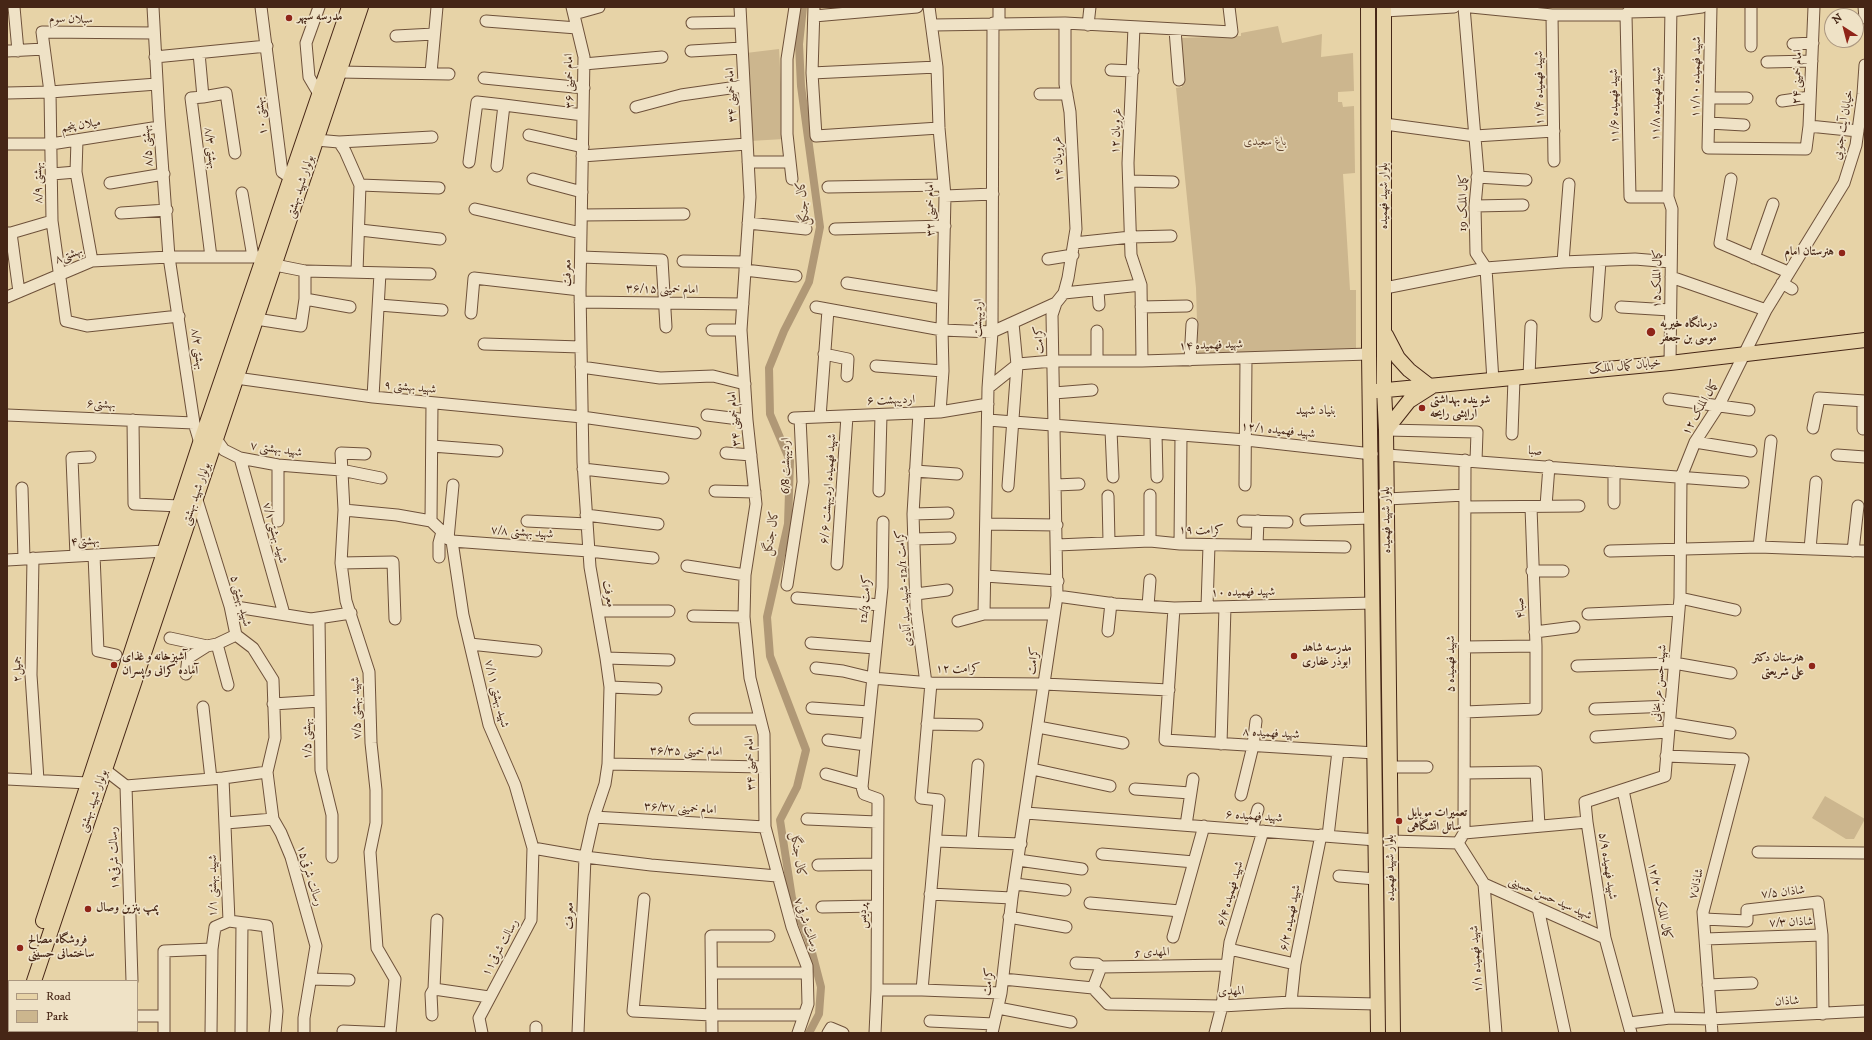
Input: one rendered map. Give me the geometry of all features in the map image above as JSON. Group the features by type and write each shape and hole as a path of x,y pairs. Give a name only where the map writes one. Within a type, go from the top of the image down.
{"main road":[{"name":"بولوار شهید بهشتی","path":"34,980 104,769 114,723 165,551 200,443 264,260 349,7"},
{"name":"بولوار شهید بهشتی","path":"24,980 88,783 114,723 196,497 256,319 264,260 316,140 361,7"},
{"name":"بلوار شهید فهمیده","path":"1368,7 1369,354 1386,430 1387,455 1393,1033"},
{"name":"بلوار شهید فهمیده","path":"1378,1033 1371,413 1378,391 1385,332 1384,9"},
{"path":"1368,123 1385,124"},
{"path":"1385,332 1398,358 1409,370 1431,387 1409,401 1386,430"},
{"name":"خیابان کمال الملک","path":"1378,391 1670,363 1865,340"},
{"path":"1369,354 1364,366 1366,405 1371,413"}],"street":[{"path":"14,7 12,51 44,49"},
{"name":"بهشتی ۸/۵","path":"153,7 159,127 167,210 169,257"},
{"name":"بهشتی ۱۰","path":"261,7 282,172 291,178"},
{"path":"319,7 306,43 309,77 319,94"},
{"path":"431,73 437,7"},
{"path":"573,10 599,7"},
{"name":"امام خمینی ۳۴","path":"740,7 750,197 741,330 747,420 756,504 745,575 744,617 750,678 764,734 765,827"},
{"path":"792,179 787,134 787,59 795,7"},
{"path":"917,7 814,11 812,73 816,136 939,128"},
{"name":"امام خمینی ۳۲","path":"929,7 933,25 937,67 945,226 942,298 943,371 940,412"},
{"name":"اردیبهشت","path":"984,614 988,388 992,332 992,194 996,23 1000,7"},
{"path":"1088,25 1090,7"},
{"path":"933,25 996,23 1065,24 1232,32 1229,7"},
{"path":"1384,9 1454,7"},
{"name":"کمال الملک 19","path":"1464,7 1475,136 1477,177 1475,206 1476,253 1486,268"},
{"path":"1470,7 1552,15 1696,7"},
{"name":"شهید فهمیده ۱۱/۱۰","path":"1711,7 1708,148 1806,149"},
{"path":"1751,46 1752,7"},
{"name":"امام خمینی ۲۴","path":"1806,149 1809,126 1814,7"},
{"path":"1864,7 1865,18"},
{"name":"شهید فهمیده ۱۱/۸","path":"1668,197 1671,9"},
{"name":"امام خمینی ۳۶","path":"573,10 584,57 582,152"},
{"name":"شهید فهمیده ۱۱/۶","path":"1627,11 1630,197 1668,197"},
{"name":"شهید فهمیده ۱۱/۴","path":"1552,15 1554,161"},
{"path":"486,21 577,28"},
{"path":"692,23 740,22"},
{"name":"غرویان ۱۴","path":"1064,293 1073,255 1076,229 1071,120 1065,84 1065,24"},
{"name":"غرویان ۱۲","path":"1134,27 1128,163 1131,255 1141,286 1142,362"},
{"path":"1175,30 1179,80"},
{"name":"سبلان سوم","path":"50,92 42,32 154,33"},
{"path":"396,36 434,34"},
{"path":"1793,44 1813,43"},
{"path":"155,57 267,46"},
{"path":"691,52 742,48"},
{"path":"199,53 203,97 226,94 235,153"},
{"path":"584,64 662,57"},
{"path":"1767,62 1812,61"},
{"name":"خیابان آیت جنوبی","path":"1745,354 1766,310 1788,272 1844,183 1856,145 1864,94 1865,65"},
{"path":"812,73 937,67"},
{"path":"1111,70 1133,71"},
{"path":"339,72 449,74"},
{"path":"484,78 584,88"},
{"path":"7,93 50,92 157,84"},
{"path":"636,107 681,95 744,86"},
{"name":"بهشتی ۸/۹","path":"50,92 52,221 66,320 87,326 179,316"},
{"path":"1040,94 1067,94"},
{"name":"بهشتی ۸/۳","path":"203,97 191,98 211,257"},
{"path":"1782,101 1810,97"},
{"path":"1710,98 1747,98"},
{"path":"469,162 477,102 583,115"},
{"path":"497,166 504,105"},
{"path":"1709,123 1744,125"},
{"path":"1385,124 1475,136 1554,131"},
{"path":"1809,126 1858,130"},
{"name":"میلان پنجم","path":"7,144 51,144 159,127"},
{"path":"529,136 582,152 665,150 747,144"},
{"path":"316,140 339,142 432,137"},
{"path":"77,140 76,172 92,261"},
{"path":"339,142 360,185 360,230 357,272"},
{"name":"معرفت","path":"578,1033 585,857 594,817 605,784 608,764 610,687 589,552 583,469 580,296 582,152"},
{"path":"748,162 790,162"},
{"path":"52,174 76,172"},
{"path":"110,183 164,174"},
{"path":"1477,177 1526,180"},
{"path":"533,179 582,192"},
{"path":"1731,179 1720,243 1788,272"},
{"path":"1129,181 1173,182"},
{"path":"1563,262 1569,184"},
{"path":"360,185 439,188"},
{"path":"828,187 944,190 992,194"},
{"path":"242,193 264,260"},
{"name":"کمال الملک۱۵","path":"1668,197 1672,209 1670,363"},
{"path":"1754,258 1773,204"},
{"path":"1475,206 1523,205"},
{"path":"474,209 581,233"},
{"path":"121,213 167,210"},
{"path":"582,215 684,214"},
{"path":"19,292 9,233 52,221"},
{"path":"748,223 806,228"},
{"path":"835,229 945,226"},
{"path":"360,230 440,239"},
{"path":"1074,243 1131,237 1171,236"},
{"path":"1048,258 1073,255"},
{"name":"بهشتی۸","path":"7,297 92,261 169,257 211,257 264,260 305,271 430,274"},
{"name":"بهشتی ۸/۲","path":"169,257 194,423 200,443"},
{"path":"581,257 662,260 666,327"},
{"path":"1385,288 1486,268 1563,262 1635,260 1671,262"},
{"path":"683,261 745,266 796,276"},
{"path":"1596,316 1600,261"},
{"path":"1486,268 1493,381"},
{"path":"256,319 300,326 305,299 305,271"},
{"path":"373,397 380,273"},
{"name":"امام خمینی ۳۶/۱۵","path":"471,313 474,278 580,296 665,303 743,304"},
{"path":"1670,278 1766,310"},
{"path":"847,283 942,298"},
{"path":"1782,283 1792,288"},
{"path":"1064,293 1141,286"},
{"path":"1098,290 1099,305"},
{"name":"کرامت","path":"993,1029 1001,993 1009,917 1026,813 1057,596 1058,581 1052,315 1056,303 1064,293"},
{"path":"305,299 350,307"},
{"path":"816,307 942,330 992,332 1056,303"},
{"path":"379,305 442,310"},
{"path":"1142,307 1187,306"},
{"path":"1621,307 1670,310"},
{"path":"820,417 828,310"},
{"path":"1008,486 1017,365 1013,323"},
{"path":"1190,360 1192,324"},
{"path":"1529,377 1531,326"},
{"path":"712,330 741,330"},
{"path":"1097,331 1097,361"},
{"path":"484,344 581,347"},
{"path":"824,354 848,359 847,376"},
{"name":"شهید فهمیده ۱۴","path":"1017,365 1053,361 1142,362 1369,354"},
{"name":"کمال الملک ۱۲","path":"1681,477 1696,442 1719,405 1745,354"},
{"path":"1245,485 1246,358"},
{"path":"988,388 1017,365"},
{"path":"876,366 943,371"},
{"path":"581,367 660,378 713,376 745,384"},
{"name":"شهید بهشتی ۹","path":"236,378 373,397 582,417 695,433"},
{"path":"1512,434 1514,379"},
{"path":"1054,393 1092,390"},
{"path":"1813,428 1819,398 1864,401 1863,430"},
{"path":"1669,399 1749,410"},
{"path":"431,521 432,403"},
{"name":"اردیبهشت ۶","path":"797,418 940,412 988,404"},
{"name":"کرامت 12/1- شهید سید آبادی","path":"919,413 913,514 916,594 928,683 927,724 921,798 939,800 936,841"},
{"path":"878,491 881,414"},
{"name":"بهشتی۶","path":"7,415 194,423"},
{"path":"707,415 747,420"},
{"name":"شهید فهمیده اردیبهشت ۶ /۶","path":"837,564 847,416"},
{"name":"اردیبهشت 6/8","path":"787,585 803,482 797,418"},
{"path":"133,420 134,504 180,506"},
{"name":"شهید فهمیده ۱۲/۱","path":"988,420 1246,440 1372,454"},
{"path":"1111,430 1113,477"},
{"name":"شهید فهمیده ۵","path":"1386,430 1477,432 1470,460 1465,495 1464,833"},
{"path":"1156,434 1157,477"},
{"path":"1180,544 1181,436"},
{"name":"شهید بهشتی ۷","path":"216,439 224,450 240,458 278,465 341,470 381,478"},
{"path":"1759,547 1771,441"},
{"path":"1696,442 1751,451"},
{"path":"432,446 497,451"},
{"name":"شهید بهشتی ۷/۵","path":"365,454 341,453 344,510 341,563 346,601 369,672 371,743 376,790 376,823 370,852 377,948 395,979 390,1033"},
{"path":"726,454 751,454"},
{"name":"صبا","path":"1387,455 1398,457 1470,460 1743,482"},
{"path":"1837,455 1865,457"},
{"path":"76,556 72,458 90,457"},
{"name":"شهید بهشتی ۷/۱","path":"240,458 284,614"},
{"path":"278,465 278,521"},
{"path":"1546,506 1549,466"},
{"path":"583,469 663,478"},
{"path":"915,471 957,474"},
{"path":"1614,472 1614,503"},
{"name":"شهید حسن عربخانی","path":"1623,790 1665,776 1680,598 1681,477"},
{"path":"1810,549 1816,482"},
{"path":"1056,485 1079,484"},
{"path":"448,537 453,485"},
{"name":"جمیل۲","path":"22,488 28,558 31,675 38,780"},
{"path":"715,491 755,492"},
{"path":"1150,495 1150,541"},
{"path":"1387,499 1465,495"},
{"path":"1108,496 1109,542"},
{"name":"شهید بهشتی ۵","path":"196,497 230,606 236,635 253,648 273,680 275,738 267,772"},
{"path":"1465,506 1578,506"},
{"path":"1853,550 1858,506"},
{"name":"صبا۴","path":"1465,712 1536,709 1536,646 1532,571 1531,507"},
{"path":"344,510 397,515 431,521 448,537"},
{"path":"913,514 948,513"},
{"path":"1306,520 1372,518"},
{"path":"527,521 587,520 658,524"},
{"path":"1243,521 1287,522"},
{"path":"1257,545 1258,521"},
{"name":"کرامت 12/3","path":"862,784 882,587 883,522"},
{"path":"986,524 1057,525"},
{"path":"439,558 439,543 448,537"},
{"name":"شهید بهشتی ۷/۸","path":"448,537 653,558"},
{"name":"شهید بهشتی ۷/۱۱","path":"448,537 463,615 488,725 514,785 533,848"},
{"path":"914,539 950,538"},
{"name":"کرامت ۱۹","path":"1057,546 1109,542 1150,541 1209,545 1345,547"},
{"path":"1207,607 1209,545"},
{"path":"1610,551 1759,547 1865,551"},
{"name":"بهشتی۴","path":"7,560 165,551"},
{"path":"94,555 98,651 116,655"},
{"path":"341,563 393,562 395,619"},
{"path":"687,566 745,575"},
{"path":"1532,571 1563,571"},
{"path":"985,576 1058,581"},
{"path":"1148,606 1150,580"},
{"path":"916,594 948,590"},
{"name":"شهید فهمیده ۱۰","path":"1057,596 1113,604 1174,608 1373,603"},
{"path":"797,598 880,605"},
{"path":"1680,598 1735,610"},
{"path":"1108,631 1113,604"},
{"path":"230,606 284,614 310,620 351,614"},
{"path":"1221,744 1224,606"},
{"path":"1168,690 1174,608"},
{"path":"1588,614 1679,610"},
{"path":"598,611 669,611"},
{"path":"958,621 984,614 1054,614"},
{"path":"692,616 744,617"},
{"name":"بهشتی ۱/۵","path":"319,618 321,770 332,815 332,857"},
{"path":"1535,632 1574,627"},
{"path":"186,674 188,658 212,645 236,635"},
{"path":"170,638 212,645"},
{"path":"811,642 875,648"},
{"path":"470,644 536,651"},
{"path":"212,645 228,685"},
{"path":"1465,647 1536,646"},
{"path":"606,658 669,660"},
{"path":"1577,666 1674,663 1730,673"},
{"name":"کرامت ۱۲","path":"816,668 843,671 872,678 928,683 1044,684 1168,690"},
{"path":"610,687 656,689"},
{"name":"شهید فهمیده ۸","path":"1168,690 1166,740 1375,753"},
{"path":"274,704 320,701"},
{"path":"1595,709 1671,706"},
{"path":"203,707 211,779"},
{"path":"812,708 869,712"},
{"path":"695,719 760,719"},
{"path":"1241,794 1253,746 1256,721"},
{"path":"927,724 977,725"},
{"path":"1038,727 1123,743"},
{"path":"1596,737 1669,727 1730,733"},
{"path":"828,740 866,745"},
{"name":"شهید فهمیده ۶/۲","path":"1229,949 1295,964 1335,785 1338,751"},
{"name":"شاذان۷","path":"1666,756 1743,759 1704,912 1712,1033"},
{"name":"امام خمینی ۳۶/۳۵","path":"608,764 764,767"},
{"path":"972,842 978,766"},
{"path":"1390,767 1427,766"},
{"path":"104,769 126,786 223,778 267,772"},
{"path":"1032,769 1110,786"},
{"name":"رسالت شرقی۱۵","path":"267,772 273,819 281,833 291,857 316,946 312,979 304,1018 304,1033"},
{"path":"1464,773 1536,772 1539,826"},
{"path":"826,774 862,784"},
{"name":"شهید بهشتی ۱/۱","path":"211,1033 212,949 214,927 229,921 223,778"},
{"path":"1186,825 1193,778"},
{"path":"7,779 88,783"},
{"name":"پردیس","path":"862,784 862,791 864,794 878,799 877,990 875,1033"},
{"name":"رسالت شرقی۱۹","path":"126,786 132,980"},
{"path":"1135,789 1190,793"},
{"path":"1587,822 1585,802 1623,790"},
{"name":"کمال الملک ۱۲/۲۰","path":"1623,790 1670,1018"},
{"name":"شهید فهمیده ۶/۴","path":"1215,1033 1222,1006 1229,949 1257,830 1258,809"},
{"name":"شهید فهمیده ۶","path":"1026,813 1376,840"},
{"name":"امام خمینی ۳۶/۳۷","path":"594,817 765,827"},
{"path":"226,823 273,819"},
{"path":"807,820 877,822"},
{"name":"شهید فهمیده ۵/۹","path":"1464,833 1587,822 1605,938 1630,1028"},
{"path":"1173,937 1204,826"},
{"name":"رسالت شرقی۷","path":"765,827 792,927 807,966 808,1004 798,1033"},
{"path":"1458,843 1464,833"},
{"path":"922,990 936,841 1021,844"},
{"path":"1391,841 1458,843"},
{"path":"1458,843 1484,884"},
{"path":"533,848 585,857 651,865 777,876"},
{"name":"رسالت شرقی۱۱","path":"482,1033 479,1018 531,920 533,848"},
{"path":"1758,852 1865,854"},
{"path":"1102,854 1194,862"},
{"path":"1018,860 1082,869"},
{"path":"818,866 877,864"},
{"path":"1339,876 1376,878"},
{"path":"1015,884 1066,890"},
{"name":"شهید سید حسن حسینی","path":"1484,884 1605,938"},
{"name":"شهید فهمیده ۱/۱","path":"1484,884 1496,1033"},
{"path":"930,894 1012,898"},
{"path":"644,899 633,1011 712,1015 804,1015"},
{"name":"شاذان ۷/۵","path":"1704,920 1747,920 1748,910 1818,902 1822,935"},
{"path":"1090,903 1180,911"},
{"path":"822,907 877,906"},
{"path":"1538,908 1565,1033"},
{"path":"1009,917 1066,926"},
{"path":"432,1015 431,994 434,989 437,920"},
{"path":"229,921 267,926 277,1011 275,1033"},
{"path":"242,923 242,1033"},
{"name":"شاذان ۷/۳","path":"1705,940 1822,935 1823,1014"},
{"path":"712,1033 711,936 769,936"},
{"path":"164,1033 164,951 212,949"},
{"name":"المهدی 5","path":"1076,963 1097,964 1101,967 1226,966"},
{"path":"1291,1002 1295,964"},
{"path":"1003,979 1093,988 1101,967"},
{"path":"712,973 807,973"},
{"path":"312,979 349,980"},
{"path":"1708,985 1752,983"},
{"name":"المهدی","path":"1093,988 1108,1004 1222,1006 1291,1002 1378,1004"},
{"path":"434,989 489,997"},
{"path":"877,990 1001,993"},
{"path":"998,1008 1071,1022"},
{"name":"شاذان","path":"1630,1028 1670,1018 1710,1019 1865,1011"},
{"path":"138,1016 164,1016"},
{"path":"930,1021 993,1029"},
{"path":"830,1030 843,1033"},
{"path":"343,1031 390,1033"}],"green space":[{"path":"1374,7 1377,7 1379,110 1376,96"},
{"name":"باغ سعیدی","path":"1278,26 1282,43 1322,34 1321,57 1353,53 1354,91 1338,92 1338,102 1342,102 1343,107 1354,106 1355,173 1343,174 1350,290 1356,290 1356,348 1198,356 1196,288 1176,88 1182,87 1180,38 1241,36 1241,33"},
{"path":"779,49 784,139 750,141 746,53"},
{"path":"1376,136 1379,162 1379,375 1375,345"},
{"path":"1377,406 1380,435 1383,589 1379,589"},
{"path":"1378,610 1384,610 1386,1033 1384,1033"},
{"path":"1825,796 1865,819 1854,839 1846,839 1812,818"}],"waterway":[{"name":"کال جنگل","path":"803,7 799,44 801,86 820,227 809,282 784,331 769,368 770,414 790,461 788,524 767,617 770,656 806,750 797,787 780,820 792,898 809,941 821,987 819,1014 809,1033"}],"place":[{"name":"مدرسه سپهر","path":"289,18"},
{"name":"هنرستان امام","path":"1842,253"},
{"name":"درمانگاه خیریه موسی بن جعفر","path":"1651,332"},
{"name":"شوینده بهداشتی آرایشی رایحه","path":"1422,408"},
{"name":"مدرسه شاهد ابوذر غفاری","path":"1294,656"},
{"name":"آشپزخانه و غذای آماده کرانی و پسران","path":"114,665"},
{"name":"هنرستان دکتر علی شریعتی","path":"1812,666"},
{"name":"تعمیرات موبایل ساتل اتشگاهی","path":"1399,821"},
{"name":"پمپ بنزین وصال","path":"88,909"},
{"name":"فروشگاه مصالح ساختمانی حسینی","path":"20,948"}],"district":[{"name":"بنیاد شهید","path":"1316,411"}]}
